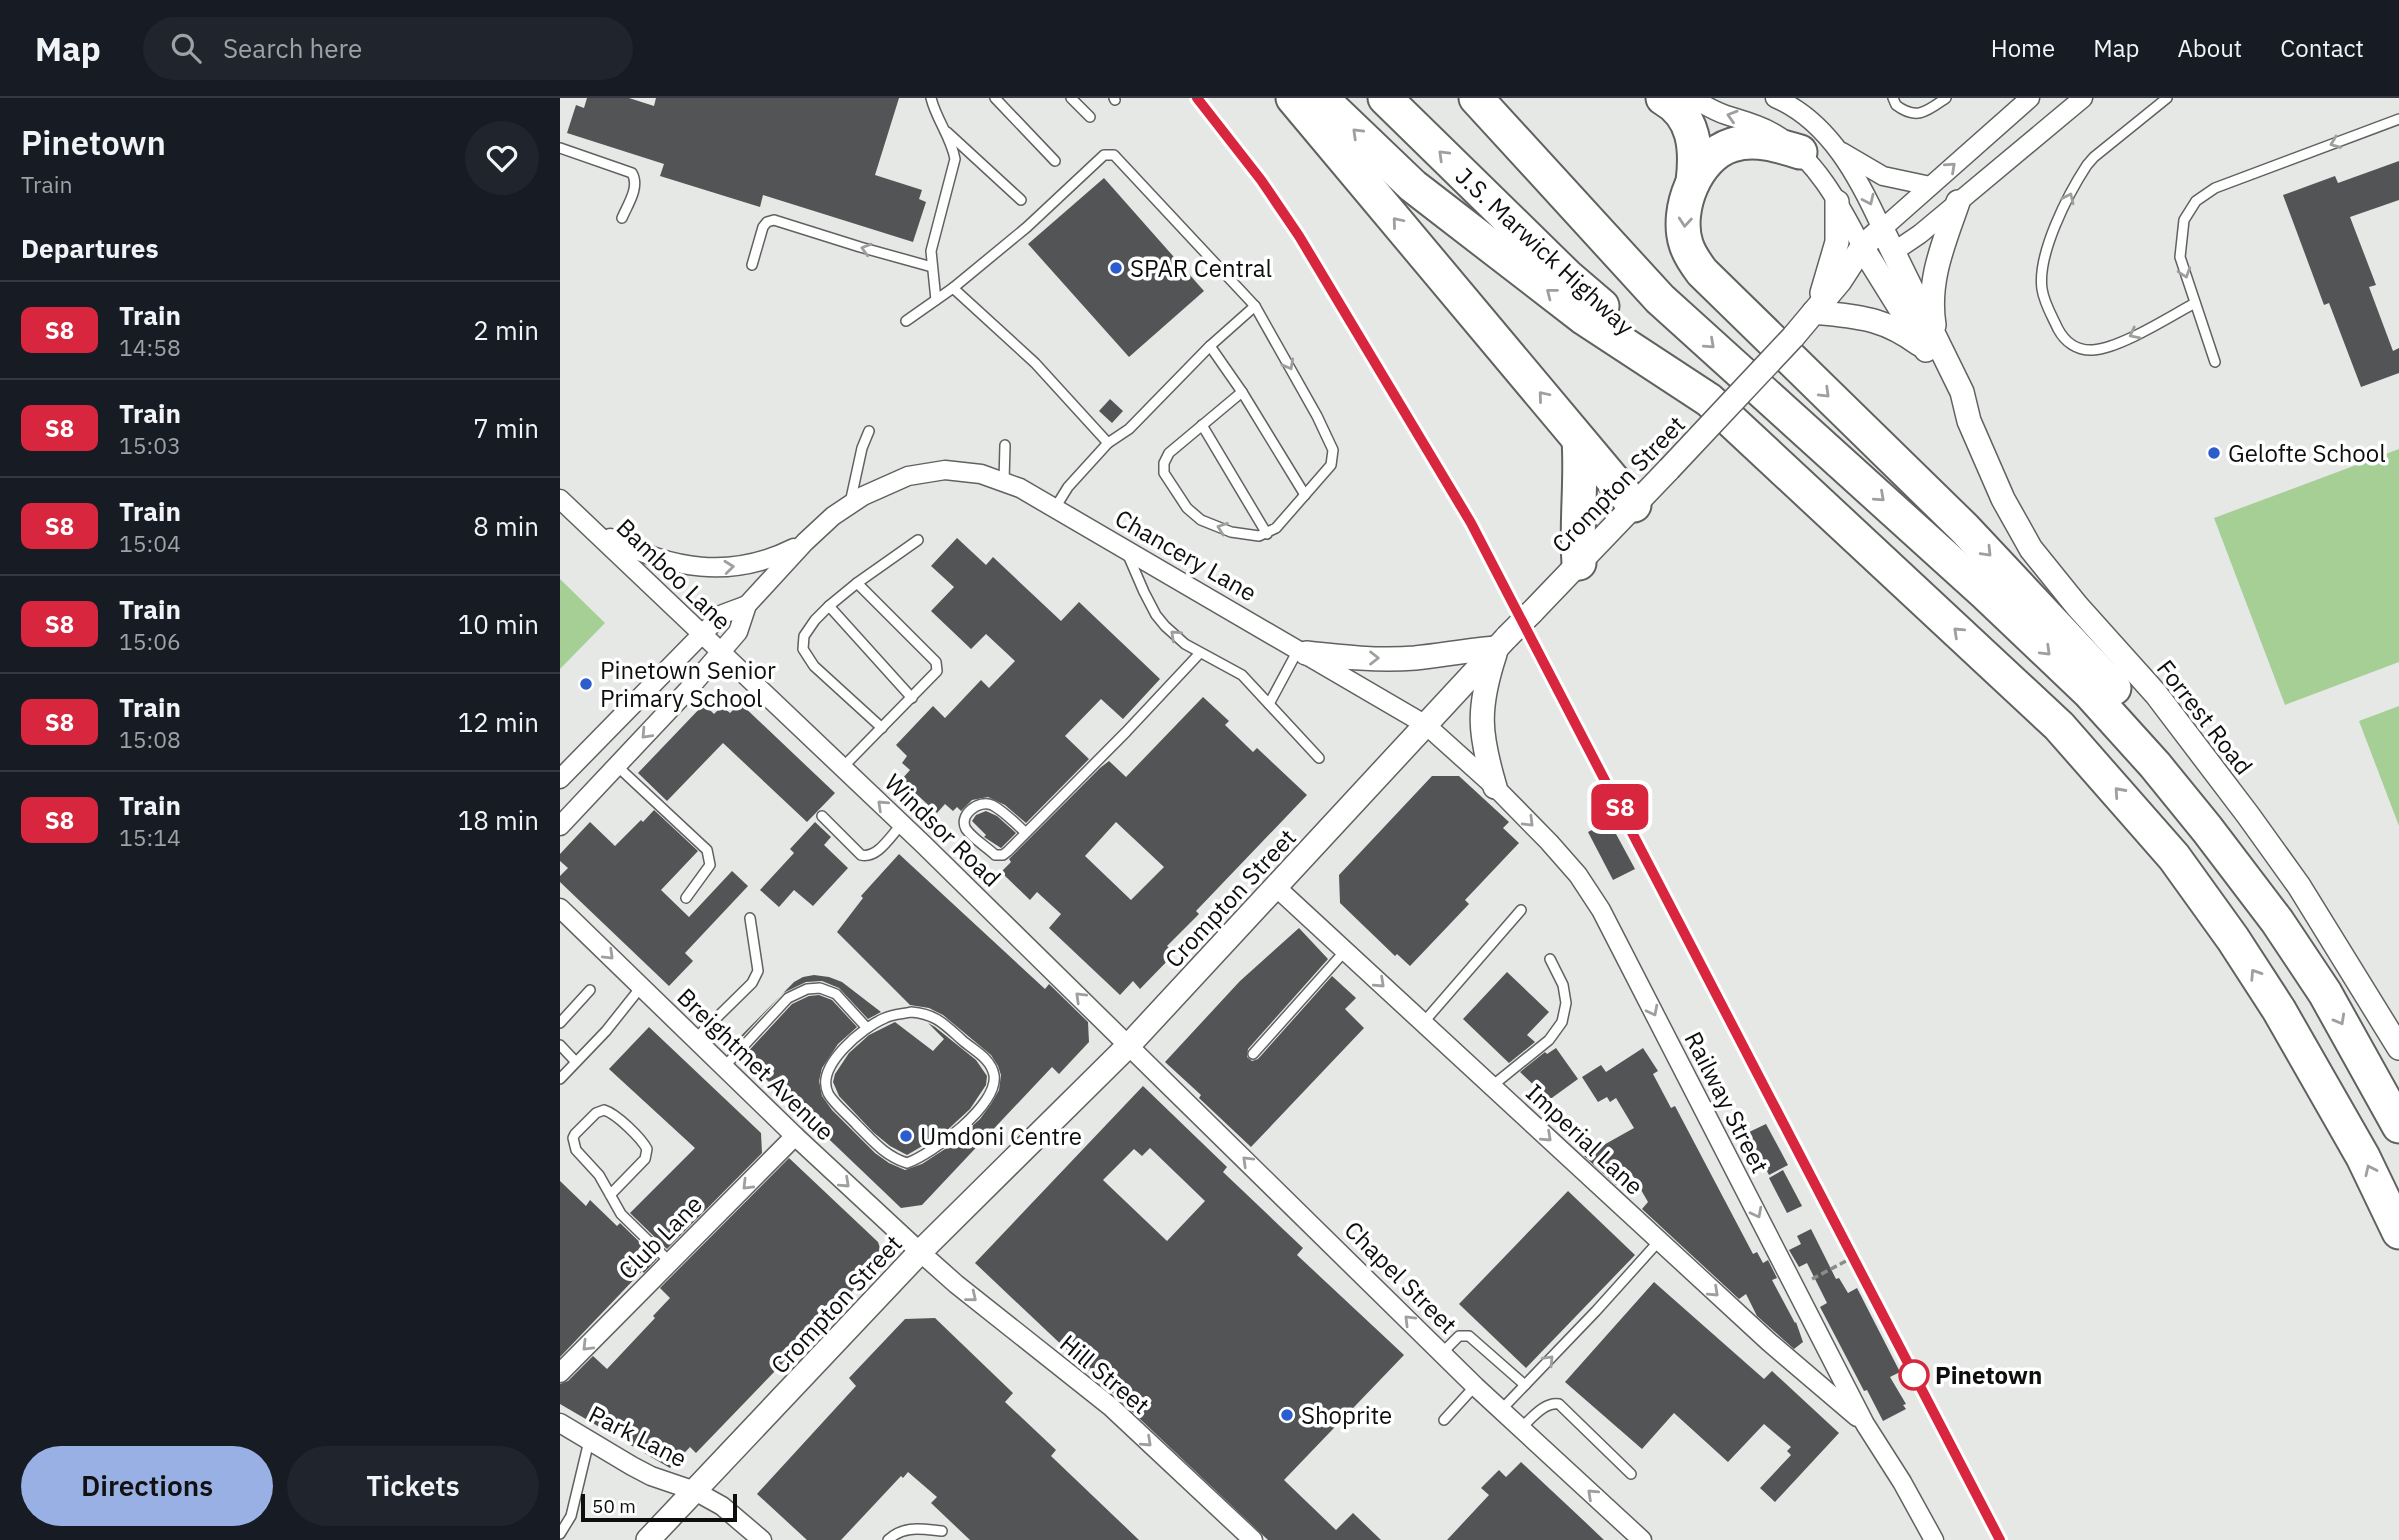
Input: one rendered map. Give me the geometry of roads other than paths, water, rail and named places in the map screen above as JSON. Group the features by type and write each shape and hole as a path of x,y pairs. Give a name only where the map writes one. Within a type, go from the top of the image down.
{"highway":[{"path":"1293,98 1634,505"},
{"path":"1321,98 1413,186 1584,318 1709,400 2059,726 2174,858 2232,939 2278,1010 2363,1157 2399,1232"},
{"name":"J.S. Marwick Highway","path":"1385,98 1567,276 1709,400"},
{"name":"J.S. Marwick Highway","path":"1450,98 1660,299"},
{"path":"1476,98 1660,299 1986,594 2089,692 2190,807 2277,921 2325,993 2399,1126"},
{"path":"1663,98 1676,106 1690,126 1695,145 1693,182 1684,216 1684,233 1686,244 1702,272 1964,527 2149,727 2246,860 2277,921"},
{"path":"1693,182 1708,159 1729,146 1770,143 1800,152"},
{"path":"1571,572 1580,488 1580,440"}],"street":[{"path":"1692,98 1724,114 1771,131 1800,152 1837,202 1862,247"},
{"path":"1775,98 1790,104 1817,125 1836,148 1862,184 1882,229 2030,98"},
{"path":"1884,260 1920,234 2083,98"},
{"path":"1836,148 1883,176 1930,186"},
{"path":"1837,202 1837,242 1828,280 1814,313 1875,320 1931,344 1933,284 1938,256 1958,202"},
{"name":"Crompton Street","path":"648,1540 920,1252 1129,1045 1502,643 1793,337 1840,281 1862,247 1882,229"},
{"name":"Forrest Road","path":"1882,229 1884,260 1931,344 1962,392 1969,421 2003,499 2031,549 2077,606 2156,694 2248,815 2299,886 2399,1048"},
{"name":"Forrest Road","path":"1862,247 1884,260"},
{"name":"Crompton Street","path":"1840,281 1884,260"},
{"name":"Chancery Lane","path":"850,505 908,475 945,471 981,474 1004,481 1303,651 1426,725"},
{"name":"Bamboo Lane","path":"560,499 721,652"},
{"path":"560,826 687,691 738,632 747,605 805,542 833,516 850,505"},
{"name":"Bamboo Lane","path":"594,531 654,558 684,566 716,568 747,565 777,556 805,542"},
{"path":"560,779 723,614 747,605"},
{"path":"1303,651 1349,658 1413,658 1502,643"},
{"path":"1495,787 1483,744 1482,705 1487,678 1502,643"},
{"name":"Windsor Road","path":"721,652 1129,1045"},
{"name":"Railway Street","path":"1426,725 1495,787 1556,850 1601,909 1865,1424 1902,1482 1934,1540"},
{"name":"Imperial Lane","path":"1276,887 1769,1342 1865,1424"},
{"name":"Breightmet Avenue","path":"560,908 795,1136 920,1252"},
{"name":"Chapel Street","path":"1129,1045 1475,1386 1642,1540"},
{"name":"Club Lane","path":"560,1373 795,1136"},
{"name":"Hill Street","path":"920,1252 1111,1408 1253,1540"},
{"name":"Park Lane","path":"560,1423 651,1476 695,1491 722,1506 762,1540"}],"lane":[{"path":"931,98 953,151 954,167 931,251 936,300"},
{"path":"995,98 1055,161"},
{"path":"1071,98 1090,117"},
{"path":"1893,98 1896,105 1912,114 1921,114 1946,98"},
{"path":"2167,98 2094,157 2080,176 2047,246 2042,270 2042,292 2062,335 2080,349 2092,350 2113,345 2195,303"},
{"path":"2215,362 2180,257 2184,220 2196,201 2215,188 2399,119"},
{"path":"943,128 1021,200"},
{"path":"560,148 632,173 636,183 622,218"},
{"path":"906,321 953,288 1027,226 1104,155 1111,153 1255,306 1317,416 1333,450 1331,465 1276,528 1267,534 1250,536 1201,520 1187,508 1164,473 1164,463 1169,453 1242,392"},
{"path":"752,265 763,227 774,220 932,267"},
{"path":"953,288 1035,363 1108,443"},
{"path":"1055,508 1068,487 1108,443 1129,429 1210,346 1255,306"},
{"path":"1210,346 1242,392 1305,495"},
{"path":"1202,425 1267,534"},
{"path":"850,505 862,448 869,431"},
{"path":"1004,481 1005,445"},
{"path":"882,728 814,666 803,649 804,636 829,606 918,540"},
{"path":"1126,549 1156,615 1185,644 1242,675 1319,758"},
{"path":"842,768 937,671 936,662 858,583"},
{"path":"829,606 912,698"},
{"path":"1269,704 1303,651"},
{"path":"1026,833 995,806 985,803 978,804 964,820 967,830 995,855 1003,855 1009,851 1200,653"},
{"path":"617,766 707,850 710,865 686,898"},
{"path":"822,816 861,855 866,856 875,853 902,824"},
{"path":"1423,1023 1521,910"},
{"path":"695,1039 756,976 758,971 750,918"},
{"path":"1254,1055 1345,951"},
{"path":"1492,1086 1549,1040 1562,1022 1566,1003 1563,985 1550,959"},
{"path":"560,1079 606,1031 641,987"},
{"path":"724,1067 788,998 807,989 820,988 836,995 867,1028"},
{"path":"560,1023 590,990"},
{"path":"911,1012 927,1013 986,1060 994,1076 989,1099 933,1150 907,1163 892,1158 881,1150 828,1093 826,1073 836,1057 867,1028 887,1017 911,1012"},
{"path":"560,1045 576,1062"},
{"path":"610,1195 645,1159 647,1149 616,1117 604,1110 596,1113 573,1138 576,1150 599,1175 610,1195 621,1214 670,1262"},
{"path":"1501,1410 1659,1241"},
{"path":"1442,1353 1461,1335 1469,1336 1525,1385"},
{"path":"1444,1420 1475,1386"},
{"path":"1521,1428 1546,1405 1559,1404 1631,1474"},
{"path":"560,1534 570,1516 589,1441"},
{"path":"888,1540 896,1533 912,1528 942,1531"}],"railway":[{"path":"1197,98 1261,180 1299,236 1471,523 2000,1540"}],"train":[{"name":"S8","path":"1197,98 1261,180 1299,236 1471,523 2000,1540"}],"place":[{"name":"SPAR Central","path":"1116,268"},
{"name":"Gelofte School","path":"2214,453"},
{"name":"Pinetown Senior Primary School","path":"586,684"},
{"name":"Umdoni Centre","path":"906,1136"},
{"name":"Pinetown","path":"1914,1375"},
{"name":"Shoprite","path":"1287,1415"}]}
